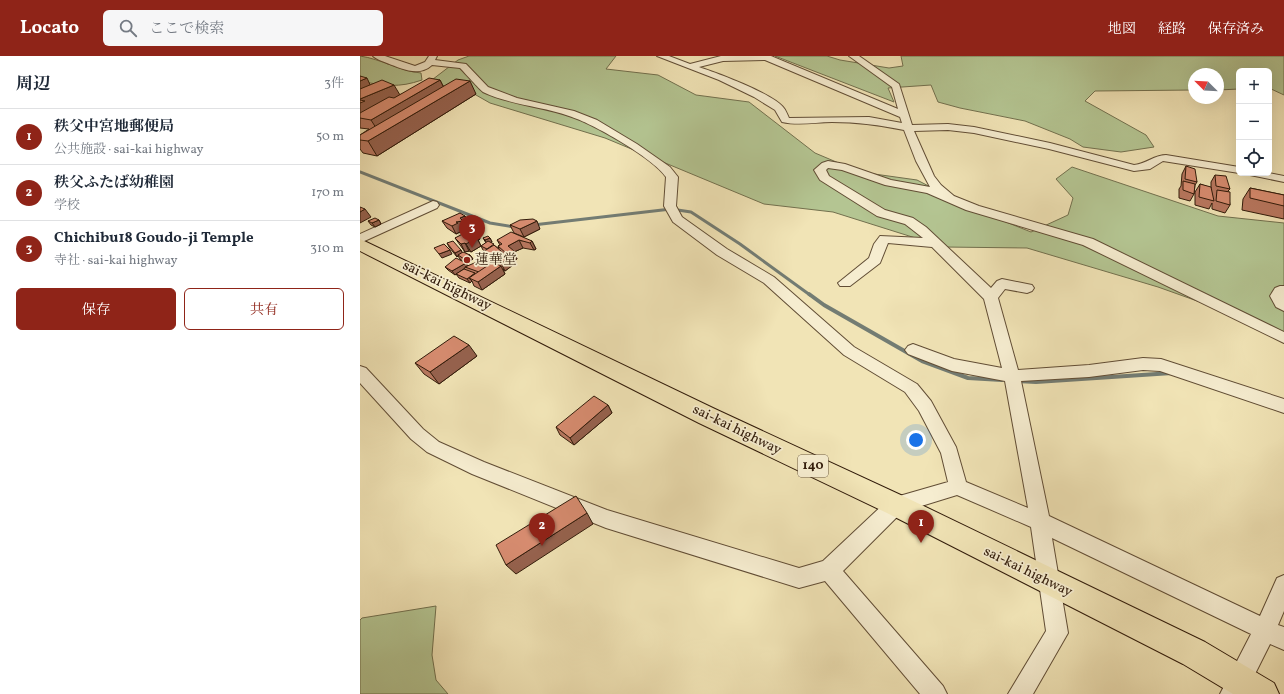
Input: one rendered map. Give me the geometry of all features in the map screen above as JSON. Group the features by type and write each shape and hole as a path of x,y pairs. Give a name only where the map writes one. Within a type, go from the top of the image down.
{"highway":[{"name":"sai-kai highway","path":"360,244 707,416 896,505 1048,582 1194,653 1236,686 1263,694"}],"street":[{"path":"377,56 410,69 425,66 432,59 463,66 485,89 514,100 571,113 593,122 633,146 666,169 672,177 670,206 677,219 722,252 769,280 849,351 911,388 925,406 950,452 958,487"},
{"path":"661,56 722,78 779,108 786,120 869,120 910,128 948,127 974,130 1050,146 1134,168 1146,167 1161,158 1166,158 1236,170"},
{"path":"691,66 723,58 764,56 903,115"},
{"path":"853,56 896,86 903,115 910,128 915,146 933,182 946,196"},
{"path":"1020,694 1057,633 1040,522 1012,376 991,297 922,230 909,221 881,213 824,178 820,170 823,166 828,164 842,166 888,183 936,192 962,204 1014,220 1064,232 1088,242 1284,338"},
{"path":"1269,176 1284,179"},
{"path":"360,239 433,205"},
{"path":"845,283 874,260 880,244 885,239 936,243"},
{"path":"991,297 1002,284 1027,288"},
{"path":"1284,291 1280,291 1277,296 1280,304 1284,306"},
{"path":"913,350 952,366 1012,376 1089,371 1143,364 1160,365 1284,406"},
{"path":"360,372 417,434 433,447 478,468 606,519 760,567 799,578 829,570 896,505 958,487 1040,522 1275,635"},
{"path":"829,570 935,694"},
{"path":"1236,686 1275,635 1284,585"}],"green space":[{"path":"360,56 421,73 422,80 414,83 399,85 377,84 360,81"},
{"path":"469,56 616,56 606,69 658,75 696,95 749,102 815,153 860,172 917,180 971,208 1031,232 1068,215 1073,198 1056,179 1072,167 1218,216 1284,223 1284,332 1158,287 1027,248 944,247 833,212 764,204 605,138 490,103 469,91 424,86 458,60"},
{"path":"775,56 827,56 840,60 889,68 903,66 901,56 1284,56 1284,95 1272,89 1272,68 1236,68 1236,89 1224,90 1224,68 1188,68 1188,90 1095,91 1085,101 1146,135 1154,147 1121,152 1083,147 1070,139 1025,121 938,102 931,85 888,88 894,102"},
{"path":"436,606 432,655 436,680 448,694 360,694 360,620 362,618"}],"building":[{"path":"360,76 367,78 360,81"},
{"path":"429,78 440,80 371,120 360,118 360,113 389,97 394,98"},
{"path":"456,79 470,81 368,141 360,140 360,135"},
{"path":"382,80 394,85 360,99 360,89"},
{"path":"1186,166 1195,169 1197,182 1185,179"},
{"path":"1215,175 1226,176 1230,189 1216,186"},
{"path":"1183,181 1195,184 1194,194 1183,190"},
{"path":"1200,184 1211,187 1214,201 1199,197"},
{"path":"1250,188 1284,195 1284,206 1250,198"},
{"path":"1217,190 1230,192 1230,205 1216,201"},
{"path":"360,207 365,209 360,212"},
{"path":"460,213 465,216 460,218 463,221 456,222 458,223 452,226 442,221"},
{"path":"375,218 379,220 372,223 368,221"},
{"path":"533,219 537,221 520,229 510,225 520,220"},
{"path":"474,228 476,231 472,232 477,238 466,244 461,244 455,238"},
{"path":"511,232 532,241 530,243 519,240 508,246 514,251 507,254 498,246 502,244 497,240"},
{"path":"488,236 490,238 485,240 483,238"},
{"path":"453,241 461,250 455,253 447,243"},
{"path":"488,241 494,244 487,249 481,246"},
{"path":"444,244 450,250 439,254 434,248"},
{"path":"494,245 509,258 501,263 481,253"},
{"path":"463,252 470,255 464,259 458,255"},
{"path":"456,258 466,263 452,271 445,267"},
{"path":"479,261 488,266 479,272 465,267"},
{"path":"493,262 501,266 478,282 469,278"},
{"path":"464,269 475,273 467,279 456,274"},
{"path":"454,336 469,345 430,372 415,363"},
{"path":"594,396 608,405 570,438 556,427"},
{"path":"576,496 587,513 506,565 496,545"}],"waterway":[{"path":"360,172 490,223 514,227"},
{"path":"533,225 671,209 691,212 740,244 810,295"},
{"path":"809,294 824,305 922,361 968,378 1002,380"},
{"path":"1017,381 1036,382 1172,373"}],"place":[{"name":"Chichibu18 Goudo-ji Temple","path":"472,248"},
{"name":"蓮華堂","path":"467,260"},
{"name":"秩父中宮地郵便局","path":"921,543"},
{"name":"秩父ふたば幼稚園","path":"542,546"}]}
